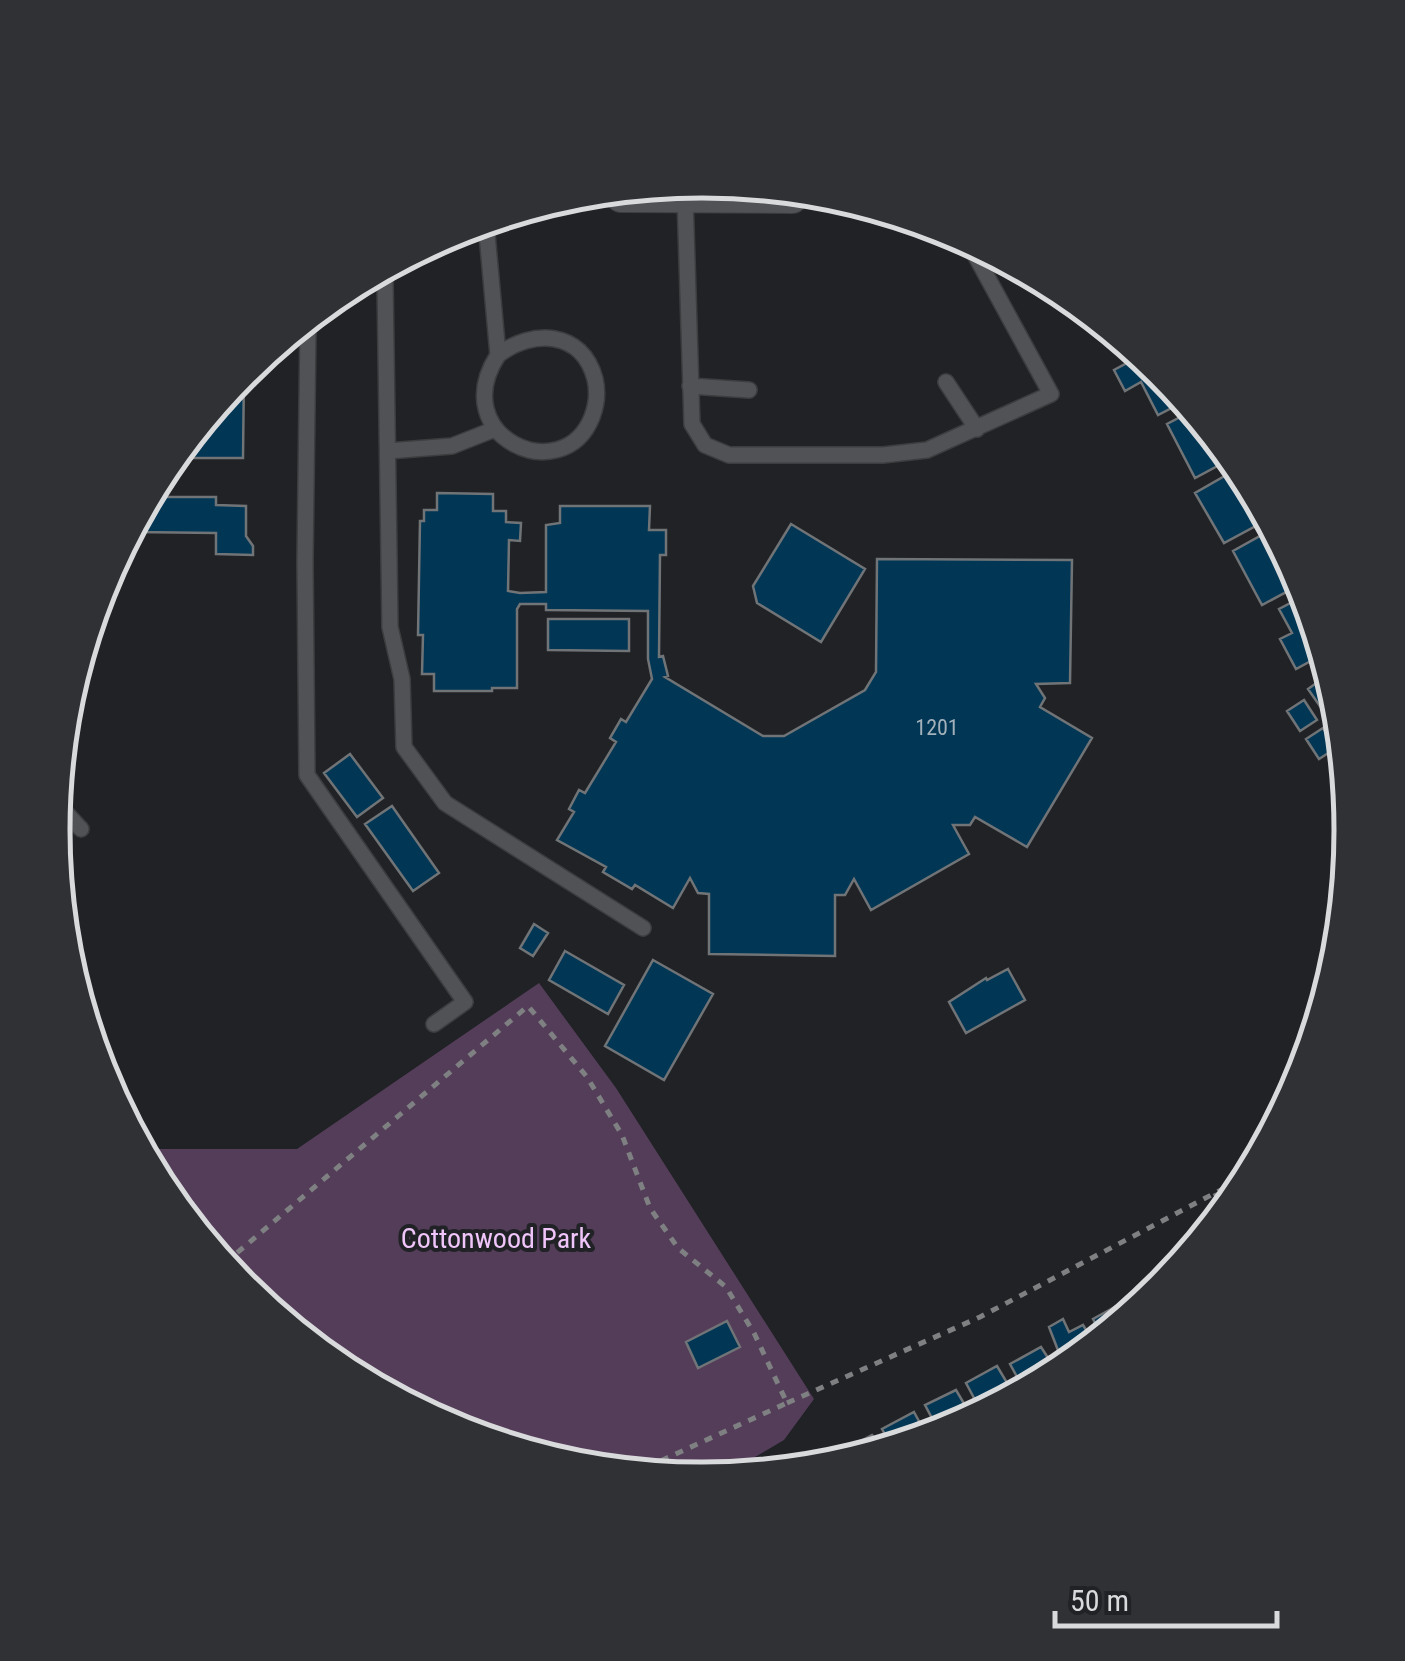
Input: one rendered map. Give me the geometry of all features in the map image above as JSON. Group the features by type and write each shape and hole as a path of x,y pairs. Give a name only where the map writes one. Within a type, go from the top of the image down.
{"lane":[{"path":"685,198 692,424 705,445 729,455 898,454 927,450 1051,394 979,261"},
{"path":"487,236 498,355"},
{"path":"385,284 390,627 402,678 404,747 445,803 642,928"},
{"path":"308,336 306,775 465,1002 434,1024"},
{"path":"532,337 569,344 593,371 598,388 590,424 563,447 546,452 510,443 485,412 482,392 486,372 498,355 514,343 532,337"},
{"path":"946,382 976,429"},
{"path":"690,386 749,390"},
{"path":"388,451 452,446 495,429"},
{"path":"70,817 81,829"}],"path":[{"path":"234,1255 528,1006 587,1077 622,1135 650,1208 678,1248 726,1286 754,1333 787,1403"},
{"path":"659,1462 980,1318 1223,1189"},
{"path":"1215,1193 1217,1197"}],"green space":[{"name":"Cottonwood Park","path":"539,983 616,1088 814,1399 784,1440 747,1462 702,1463 579,1451 499,1429 423,1398 317,1332 255,1278 201,1216 156,1149 297,1149"}],"building":[{"path":"1128,362 1173,407 1158,415 1141,382 1125,391 1114,370"},
{"path":"244,395 243,458 192,458"},
{"path":"1181,417 1218,465 1195,478 1167,424"},
{"path":"1226,476 1256,526 1224,543 1195,493"},
{"path":"437,493 493,494 493,511 506,511 506,522 521,523 520,541 509,540 508,591 520,593 546,592 546,525 560,523 560,506 650,506 649,530 666,530 666,555 660,555 659,657 663,656 668,676 665,677 763,736 784,736 865,690 876,672 877,559 1072,560 1070,683 1036,684 1045,698 1040,707 1092,738 1027,847 975,817 970,825 953,825 969,854 871,910 854,879 845,895 835,895 835,956 709,954 709,894 698,893 690,878 673,908 635,885 632,889 603,872 606,867 557,840 574,812 569,809 579,790 585,793 616,742 610,738 621,719 626,722 652,679 648,611 546,610 546,604 520,604 517,688 434,691 434,674 422,674 423,635 418,635 420,521 424,521 424,510 437,510"},
{"path":"166,497 216,497 216,505 246,506 246,536 253,546 253,555 216,554 216,533 145,532"},
{"path":"791,524 865,569 821,642 757,603 753,586"},
{"path":"1261,535 1288,591 1262,605 1233,551"},
{"path":"1292,602 1311,661 1296,669 1280,639 1292,633 1279,609"},
{"path":"548,619 629,619 629,651 548,650"},
{"path":"1317,683 1324,712 1308,689"},
{"path":"1304,700 1317,720 1300,731 1287,711"},
{"path":"1323,728 1330,752 1319,759 1306,739"},
{"path":"350,754 383,798 357,817 324,773"},
{"path":"392,806 439,873 413,891 365,824"},
{"path":"534,924 548,933 533,956 520,948"},
{"path":"565,951 624,985 608,1014 549,980"},
{"path":"653,960 713,994 664,1080 605,1046"},
{"path":"1008,969 1025,1000 966,1033 949,1002"},
{"path":"1124,1302 1124,1302 1096,1325 1093,1319"},
{"path":"1063,1319 1069,1332 1083,1325 1088,1332 1059,1353 1049,1327"},
{"path":"727,1321 740,1347 698,1368 686,1342"},
{"path":"1041,1347 1049,1359 1018,1379 1010,1364"},
{"path":"997,1366 1008,1384 976,1401 966,1383"},
{"path":"956,1390 965,1406 933,1419 925,1405"},
{"path":"914,1412 920,1424 886,1435 882,1429"}]}
